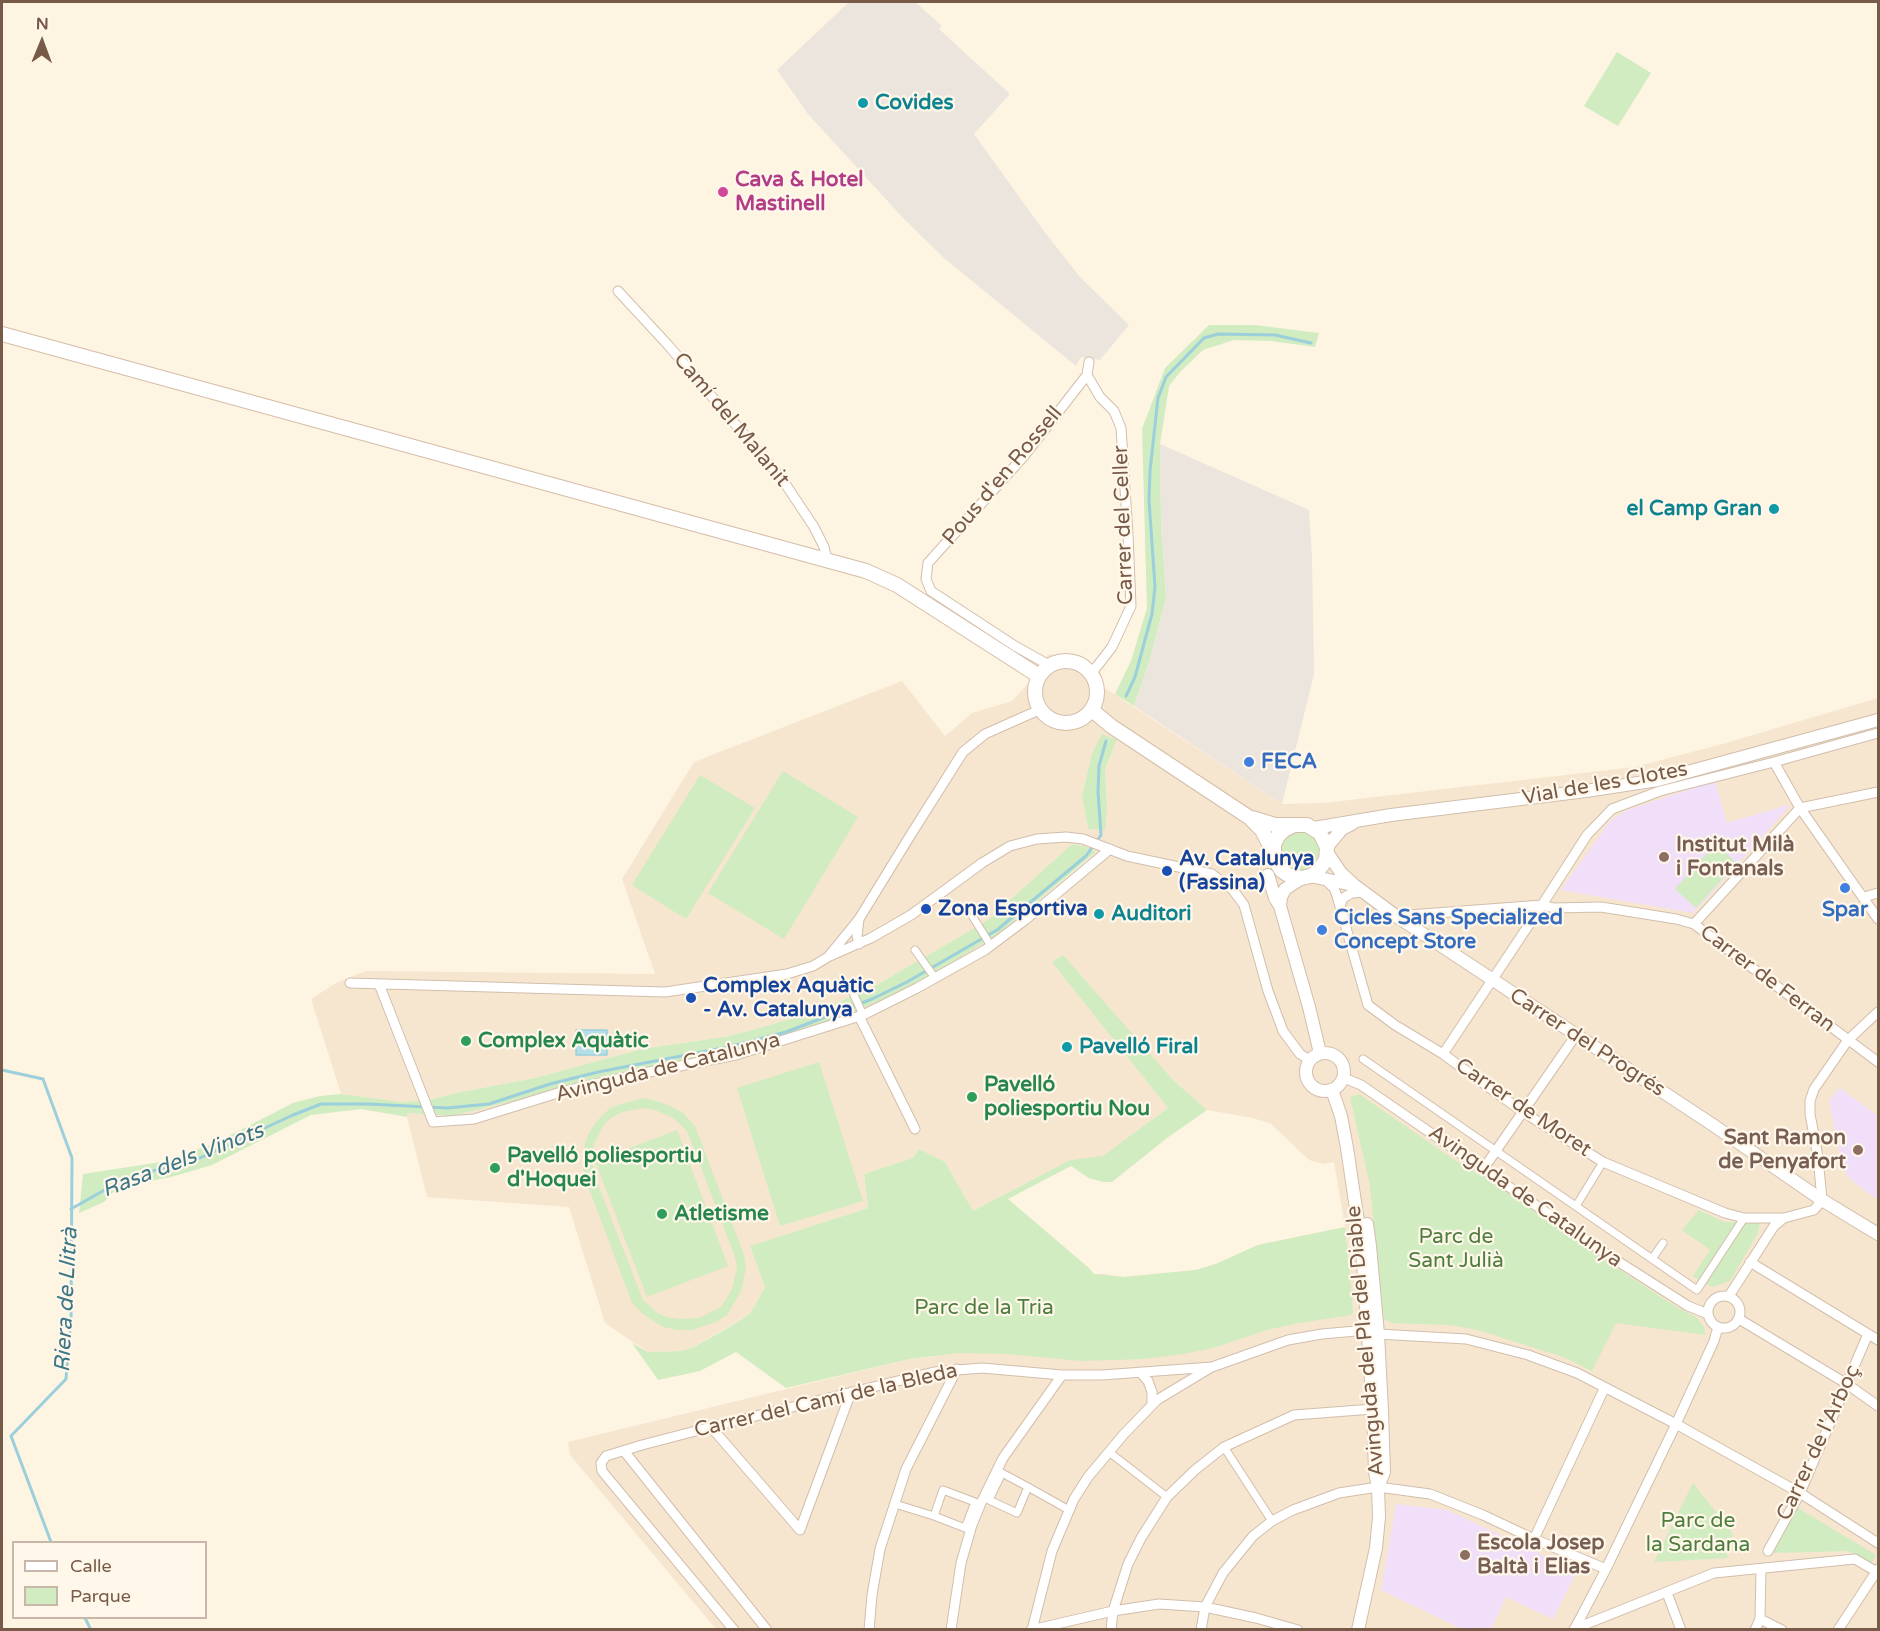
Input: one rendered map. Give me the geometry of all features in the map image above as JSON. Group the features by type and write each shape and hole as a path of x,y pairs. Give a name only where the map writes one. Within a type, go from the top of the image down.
{"main road":[{"path":"2,334 866,571 897,585 1039,676"},
{"path":"1071,662 1082,666 1091,674 1096,686 1096,699 1092,710 1081,720 1061,723 1048,718 1039,710 1034,687 1039,676 1049,665 1071,662"},
{"path":"1092,710 1111,726 1250,818 1262,830 1282,871 1295,878 1312,878 1322,867 1327,849 1324,840 1314,828 1299,825 1275,825 1250,818"},
{"path":"1268,876 1274,856 1274,844 1284,830 1292,826"}],"street":[{"name":"Camí del Malanit","path":"618,291 668,345 782,479 814,527 824,547 827,560"},
{"name":"Pous d'en Rossell","path":"1049,665 1015,646 931,591 926,579 928,563 1024,456 1087,375 1089,362"},
{"name":"Carrer del Celler","path":"1087,375 1100,397 1114,411 1121,428 1131,606 1112,647 1091,674"},
{"path":"828,957 859,919 963,752 985,734 1039,710"},
{"name":"Vial de les Clotes","path":"1314,828 1363,819 1658,780 1878,720"},
{"path":"1443,1054 1587,835 1612,809 1660,791 1878,733"},
{"path":"1774,762 1800,808 1878,919"},
{"path":"1694,924 1800,808 1878,792"},
{"name":"Vial de les Clotes","path":"1327,849 1342,829 1363,819"},
{"path":"350,983 665,992 787,974 813,966 871,938 911,915 982,863 1010,846 1037,839 1066,837 1083,839 1127,856 1212,874 1233,890 1244,905 1268,991 1283,1031 1300,1054 1315,1056 1332,1054 1341,1061 1345,1072 1338,1084 1320,1090 1310,1083 1306,1071 1315,1056 1309,1007 1280,906 1268,876"},
{"name":"Avinguda de Catalunya","path":"379,984 433,1122 474,1119 561,1092 736,1055 861,1015 935,978 991,946 1110,849"},
{"name":"Carrer del Progrés","path":"1327,849 1336,867 1358,889 1396,916 1822,1200 1878,1234"},
{"path":"1280,906 1285,889 1312,878"},
{"name":"Carrer del Progrés","path":"1312,878 1358,889"},
{"name":"Carrer de Moret","path":"1312,878 1334,888 1368,1005 1395,1025 1443,1054 1522,1112 1603,1162 1725,1213 1744,1218 1784,1218 1814,1210 1822,1200"},
{"path":"1340,906 1343,898 1358,889"},
{"path":"1864,897 1878,893"},
{"name":"Carrer de Ferran","path":"1396,916 1542,905 1554,908 1601,907 1694,924 1878,1062"},
{"path":"973,917 991,946"},
{"path":"859,919 871,938"},
{"path":"855,945 859,919"},
{"path":"851,929 855,945"},
{"path":"915,950 935,978"},
{"path":"850,986 861,1015 915,1129"},
{"path":"1822,1200 1810,1101 1814,1089 1848,1040 1878,1012"},
{"path":"1484,1168 1576,1035"},
{"path":"1363,1059 1697,1290 1744,1218"},
{"name":"Avinguda de Catalunya","path":"1338,1084 1361,1085 1608,1256 1688,1306 1708,1314"},
{"name":"Avinguda del Pla del Diable","path":"1338,1084 1373,1332 1384,1472 1378,1487"},
{"path":"1576,1206 1603,1162"},
{"path":"1729,1296 1774,1226 1784,1218"},
{"path":"1652,1259 1663,1243"},
{"path":"1750,1262 1878,1340"},
{"path":"1719,1296 1729,1296 1738,1303 1739,1319 1732,1326 1718,1327 1710,1320 1709,1306 1719,1296"},
{"path":"1739,1319 1847,1384 1878,1406"},
{"path":"1574,1629 1606,1569 1676,1424 1714,1341 1718,1327"},
{"name":"Avinguda del Pla del Diable","path":"1358,1629 1376,1548 1379,1517 1375,1472 1373,1332"},
{"name":"Carrer del Camí de la Bleda","path":"734,1629 602,1471 601,1463 606,1456 711,1427 934,1372 957,1369 1006,1369 1062,1375 1102,1375 1212,1367 1288,1340 1322,1334 1373,1332 1466,1339 1528,1355 1577,1373 1604,1389 1676,1424 1800,1493 1878,1544"},
{"name":"Carrer de l'Arboç","path":"1768,1551 1800,1493 1868,1334"},
{"path":"1212,1367 1157,1400 1088,1477 1069,1510 1052,1551 1032,1629 1113,1611 1160,1604 1205,1607 1298,1629"},
{"path":"869,1629 880,1549 906,1470 957,1369"},
{"path":"1140,1372 1148,1381 1152,1392 1152,1406"},
{"path":"951,1629 961,1563 981,1503 1003,1458 1062,1375"},
{"path":"1534,1539 1604,1389"},
{"path":"711,1427 800,1530 851,1392"},
{"path":"1111,1629 1113,1611 1128,1564 1141,1538 1167,1497 1190,1475 1224,1447 1294,1415 1373,1409"},
{"path":"1224,1447 1272,1521"},
{"path":"624,1451 767,1629"},
{"path":"1109,1452 1167,1497"},
{"path":"1028,1487 1017,1513 989,1500 1002,1473 1028,1487 1069,1510"},
{"path":"1201,1629 1205,1607 1224,1573 1253,1536 1272,1521 1293,1510 1339,1493 1378,1487 1430,1494 1606,1569"},
{"path":"895,1504 965,1528 975,1502 943,1490 934,1516"},
{"path":"1574,1629 1714,1573 1856,1559 1878,1571 1838,1629"},
{"path":"1755,1629 1760,1619 1761,1569"},
{"path":"1667,1593 1681,1629"},
{"path":"1760,1619 1782,1629"}],"shaded area":[{"path":"849,2 915,2 942,26 939,29 1010,94 974,134 1080,277 1129,325 1100,360 1081,357 1076,366 944,258 904,219 808,114 777,70"},
{"path":"1160,444 1309,510 1314,674 1282,804 1134,706 1149,662 1166,598 1161,524"},
{"path":"1049,654 1086,659 1105,688 1282,804 1323,803 1635,767 1878,698 1878,1629 716,1629 570,1455 568,1442 910,1359 932,1357 1084,1274 1124,1277 1196,1270 1216,1264 1258,1245 1345,1227 1334,1162 1324,1164 1309,1160 1271,1124 1253,1118 1207,1110 1172,1079 1053,962 1168,1108 1103,1157 1070,1160 973,1211 945,1162 919,1149 913,1158 864,1174 868,1208 750,1246 765,1287 750,1314 694,1347 682,1351 648,1352 605,1323 569,1207 427,1197 406,1113 452,1116 764,1043 997,935 1096,852 1072,844 988,920 875,986 816,1012 730,1036 642,1049 535,1078 429,1100 402,1102 341,1094 311,999 336,983 366,971 655,974 622,879 694,762 902,681 945,736 972,713 1012,701","holes":["1117,740 1105,769 1107,805 1088,829 1082,794 1092,753"]},
{"name":"Institut Milà i Fontanals","path":"1715,781 1727,823 1788,805 1789,807 1693,913 1561,890 1610,821 1627,810"},
{"name":"Sant Ramon de Penyafort","path":"1840,1088 1878,1116 1878,1200 1847,1176 1842,1165 1829,1101"},
{"name":"Escola Josep Baltà i Elias","path":"1396,1504 1447,1510 1577,1571 1553,1619 1506,1597 1491,1629 1462,1629 1381,1590"}],"green space":[{"path":"1617,52 1651,73 1618,126 1584,106"},
{"path":"1209,325 1255,325 1319,333 1315,347 1271,341 1234,340 1203,350 1169,386 1160,444 1161,524 1166,598 1149,662 1134,706 1115,694 1131,661 1147,608 1142,429 1165,368"},
{"path":"1102,734 1117,740 1105,769 1107,805 1105,830 1088,829 1082,795 1092,753"},
{"path":"783,771 858,817 784,939 708,893"},
{"path":"700,775 755,808 686,919 632,885"},
{"path":"1299,830 1312,833 1323,852 1317,865 1305,873 1290,870 1281,860 1279,853 1280,846 1287,835"},
{"path":"1072,844 1087,847 1096,852 997,935 916,984 845,1016 764,1043 452,1116 407,1113 407,1117 361,1109 311,1115 212,1165 171,1177 118,1187 104,1202 79,1213 83,1174 161,1162 213,1144 293,1103 320,1096 341,1094 402,1102 429,1100 535,1078 642,1049 730,1036 816,1012 875,986 988,920"},
{"path":"1715,844 1737,863 1696,908 1675,889"},
{"name":"Parc de la Tria","path":"1063,955 1172,1079 1207,1110 1167,1138 1112,1182 1089,1178 1071,1166 1008,1199 1094,1274 1124,1277 1196,1270 1216,1264 1258,1245 1345,1227 1353,1312 1351,1315 1267,1330 1213,1348 1143,1359 1082,1361 1006,1354 958,1353 910,1359 786,1388 736,1352 700,1371 658,1380 632,1343 648,1352 682,1351 694,1347 750,1314 765,1287 750,1246 868,1208 864,1174 913,1158 919,1149 945,1162 973,1211 1070,1160 1103,1156 1168,1108 1052,962"},
{"path":"819,1062 863,1201 780,1226 737,1088"},
{"name":"Parc de Sant Julià","path":"1359,1094 1453,1159 1494,1183 1606,1261 1678,1308 1696,1317 1704,1327 1705,1335 1616,1323 1592,1371 1563,1357 1478,1330 1450,1325 1392,1323 1384,1319 1370,1186 1350,1097"},
{"path":"644,1098 657,1101 683,1113 695,1126 744,1255 746,1268 741,1291 727,1315 716,1322 692,1330 663,1327 643,1314 632,1303 583,1168 585,1142 590,1131 609,1109","holes":["644,1108 655,1110 677,1121 687,1131 735,1257 737,1267 732,1289 727,1298 721,1307 699,1318 666,1317 656,1312 643,1300 594,1174 592,1157 594,1144 604,1125 612,1117 622,1112"]},
{"name":"Atletisme","path":"677,1130 728,1266 647,1297 595,1161"},
{"path":"1699,1210 1724,1222 1760,1222 1758,1233 1730,1281 1712,1287 1693,1276 1710,1250 1682,1230"},
{"name":"Parc de la Sardana","path":"1693,1483 1733,1534 1725,1552 1729,1558 1654,1562"},
{"path":"1798,1508 1876,1555 1871,1564 1848,1551 1772,1553"}],"water":[{"path":"576,1030 607,1030 607,1055 576,1055"}],"waterway":[{"path":"1126,696 1135,677 1152,614 1155,587 1149,500 1150,471 1158,398 1166,377 1204,338 1218,334 1275,335 1311,343"},
{"name":"Rasa dels Vinots","path":"71,1209 124,1179 200,1158 321,1104 447,1108 489,1104 550,1084 598,1072 728,1047 786,1032 872,999 907,982 997,930 1086,856 1101,835 1099,766 1106,741"},
{"name":"Riera de Llitrà","path":"2,1070 43,1079 72,1158 71,1317 66,1379 11,1436 51,1541"},
{"name":"Riera de Llitrà","path":"86,1619 91,1630"}],"place":[{"name":"Covides","path":"863,103"},
{"name":"Cava & Hotel Mastinell","path":"723,192"},
{"name":"el Camp Gran","path":"1774,509"},
{"name":"FECA","path":"1249,762"},
{"name":"Institut Milà i Fontanals","path":"1664,857"},
{"name":"Av. Catalunya (Fassina)","path":"1167,871"},
{"name":"Spar","path":"1845,888"},
{"name":"Zona Esportiva","path":"926,909"},
{"name":"Auditori","path":"1099,914"},
{"name":"Cicles Sans Specialized Concept Store","path":"1322,930"},
{"name":"Complex Aquàtic - Av. Catalunya","path":"691,998"},
{"name":"Complex Aquàtic","path":"466,1041"},
{"name":"Pavelló Firal","path":"1067,1047"},
{"name":"Pavelló poliesportiu Nou","path":"972,1097"},
{"name":"Sant Ramon de Penyafort","path":"1858,1150"},
{"name":"Pavelló poliesportiu d'Hoquei","path":"495,1168"},
{"name":"Atletisme","path":"662,1214"},
{"name":"Escola Josep Baltà i Elias","path":"1465,1555"}]}
